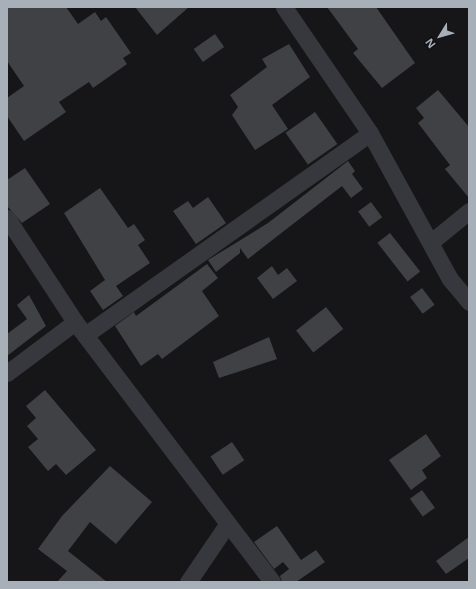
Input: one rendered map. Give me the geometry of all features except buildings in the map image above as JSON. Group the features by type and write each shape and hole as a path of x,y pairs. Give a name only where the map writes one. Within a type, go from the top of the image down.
{"street":[{"path":"284,7 370,133 450,279 469,302"},
{"path":"85,335 370,133"},
{"path":"431,242 469,211"},
{"path":"7,218 75,322 226,526 272,582"},
{"path":"7,373 75,322"},
{"path":"188,582 226,526"}]}
